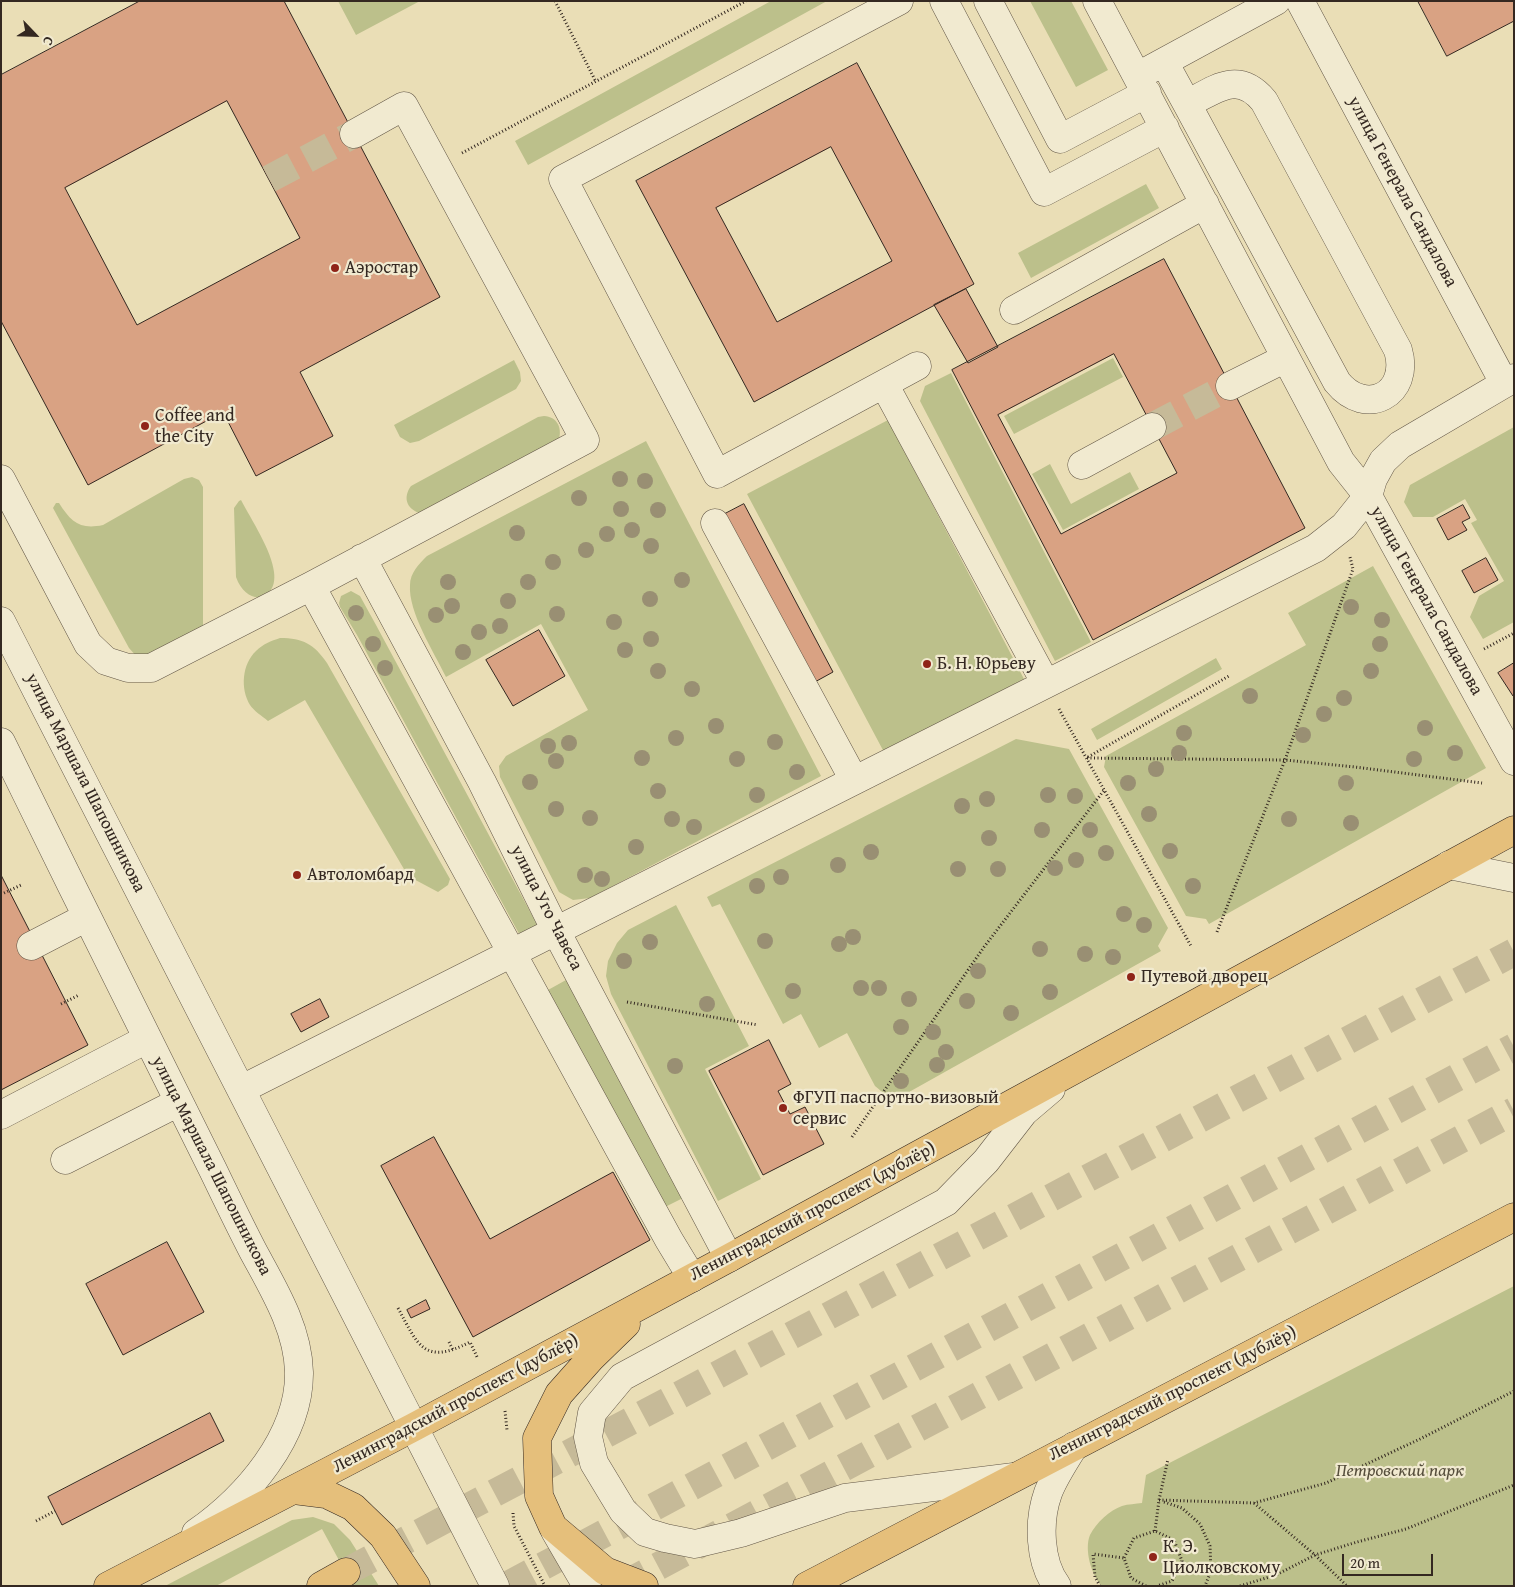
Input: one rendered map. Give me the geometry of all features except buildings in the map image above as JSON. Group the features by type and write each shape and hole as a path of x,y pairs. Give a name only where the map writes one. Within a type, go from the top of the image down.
{"main road":[{"name":"Ленинградский проспект (дублёр)","path":"108,1586 414,1427 692,1278 1514,830"},
{"name":"Ленинградский проспект (дублёр)","path":"807,1586 1514,1217"},
{"path":"644,1586 605,1571 553,1528 539,1496 537,1438 559,1394 591,1358 653,1298"},
{"path":"294,1490 326,1494 353,1507 383,1536 416,1586"},
{"path":"321,1586 346,1572"}],"street":[{"path":"899,1 563,178 718,474 917,366"},
{"path":"944,1 1044,192 1165,128"},
{"path":"988,1 1060,139 1142,85 1164,62 1276,1"},
{"path":"242,1089 1316,548 1344,526 1368,496 1341,462 1097,1"},
{"name":"улица Генерала Сандалова","path":"1300,1 1509,380 1400,445 1383,461 1373,479 1368,496 1514,761"},
{"path":"1164,62 1337,382 1345,392 1357,399 1370,400 1384,395 1394,387 1400,375 1402,362 1398,350 1264,101 1255,91 1244,85 1230,83 1218,87 1187,104"},
{"path":"1,479 88,644 106,661 128,668 151,668 311,586 586,440 404,106 354,134"},
{"path":"1014,310 1205,204"},
{"path":"1230,386 1286,358"},
{"path":"884,384 1046,684"},
{"path":"1082,465 1152,427"},
{"path":"715,523 854,780"},
{"name":"улица Уго Чавеса","path":"362,558 482,782 556,931 729,1258"},
{"path":"311,586 692,1278"},
{"name":"улица Маршала Шапошникова","path":"1,621 495,1586"},
{"name":"улица Маршала Шапошникова","path":"1,742 147,1039 269,1279 291,1328 297,1350 299,1373 290,1418 279,1442 263,1468 242,1494 214,1520 156,1560"},
{"path":"1449,866 1514,878"},
{"path":"31,946 87,917"},
{"path":"1,1115 147,1039"},
{"path":"1014,1477 845,1498 741,1533 695,1544 645,1532 623,1511 594,1463 588,1437 592,1413 622,1377 946,1202 986,1161 1024,1112 1065,1076"},
{"path":"65,1160 179,1102"},
{"path":"1057,1586 1049,1575 1040,1533 1048,1494 1074,1446"},
{"path":"553,1528 587,1586"}],"path":[{"path":"556,1 596,82"},
{"path":"436,167 746,1"},
{"path":"1217,932 1285,760 1353,569 1344,526"},
{"path":"1479,652 1514,633"},
{"path":"1087,758 1229,676"},
{"path":"1046,684 1191,946"},
{"path":"1087,758 1285,760 1356,766 1482,783"},
{"path":"852,1136 984,947 1105,789"},
{"path":"4,893 20,885"},
{"path":"61,1004 79,995"},
{"path":"621,1001 758,1025"},
{"path":"398,1308 419,1344 428,1350 435,1352 453,1351 470,1342 506,1412 507,1431"},
{"path":"449,1342 453,1351"},
{"path":"1159,1500 1254,1503 1326,1483 1420,1439 1514,1391"},
{"path":"1155,1531 1159,1500 1168,1459"},
{"path":"1240,1586 1276,1575 1315,1555 1406,1529 1514,1485"},
{"path":"1159,1500 1182,1508 1200,1524 1210,1546 1211,1571 1205,1586"},
{"path":"1254,1503 1315,1555 1347,1586"},
{"path":"513,1507 514,1526 546,1586"},
{"path":"36,1521 55,1512"},
{"path":"1146,1586 1131,1578 1124,1558 1134,1538 1155,1531 1174,1540 1182,1561 1172,1581 1158,1586"},
{"path":"1100,1586 1095,1577 1093,1554 1124,1558"}],"green space":[{"path":"338,1 420,1 356,35"},
{"path":"771,1 827,1 528,165 515,141"},
{"path":"1030,1 1071,1 1108,70 1076,87"},
{"path":"1146,184 1159,208 1031,278 1018,253"},
{"path":"1113,358 1123,377 1014,434 1004,416"},
{"path":"514,360 520,372 521,381 516,389 419,441 410,443 400,437 394,425"},
{"path":"951,373 1091,642 1055,661 920,401 925,386"},
{"path":"538,417 552,418 558,423 560,430 559,439 419,513 411,508 407,502 407,494 411,486"},
{"path":"888,420 1024,679 885,754 747,494"},
{"path":"1514,427 1514,622 1483,639 1470,617 1479,596 1504,581 1471,523 1477,520 1465,499 1433,517 1413,517 1404,502 1410,485"},
{"path":"646,441 821,776 590,898 573,900 559,892 500,777 499,766 506,756 588,710 541,624 446,677 417,619 410,596 410,581 416,569 427,556"},
{"path":"1050,464 1071,504 1130,472 1139,489 1063,530 1032,474"},
{"path":"192,477 199,480 203,487 203,631 156,657 137,657 129,648 53,508 56,503 59,503 72,520 82,525 103,525 184,479"},
{"path":"241,500 265,545 274,572 274,582 271,589 261,597 254,597 247,593 241,587 236,577 234,508"},
{"path":"1373,566 1486,768 1209,924 1206,919 1186,916 1104,767 1106,756 1306,645 1288,613"},
{"path":"351,591 360,596 541,932 523,941 340,607 341,596"},
{"path":"280,638 295,639 307,643 327,663 450,879 448,885 438,892 408,876 305,700 268,721 250,705 245,692 244,677 251,656 261,646"},
{"path":"1216,658 1222,669 1097,740 1091,729"},
{"path":"1016,739 1069,749 1168,928 1158,946 1161,951 893,1101 875,1086 847,1033 819,1048 801,1014 783,1024 720,904 712,907 707,897"},
{"path":"676,905 749,1046 705,1069 761,1179 718,1201 611,994 606,976 608,961 617,943 628,930"},
{"path":"566,980 683,1198 665,1207 548,990"},
{"name":"Петровский парк","path":"1514,1286 1514,1586 1102,1586 1098,1581 1088,1554 1090,1535 1108,1514 1117,1508 1124,1505 1142,1503 1146,1475"},
{"path":"313,1517 334,1524 350,1540 379,1586 353,1586 322,1529 216,1586 165,1586 292,1520"}],"tunnel":[{"path":"269,179 354,134"},
{"path":"1152,427 1230,386"},
{"path":"346,1572 1514,952"},
{"path":"506,1586 1514,1047"},
{"path":"621,1586 1514,1111"}],"place":[{"name":"Аэростар","path":"335,268"},
{"name":"Coffee and the City","path":"145,426"},
{"name":"Б. Н. Юрьеву","path":"927,664"},
{"name":"Автоломбард","path":"297,875"},
{"name":"Путевой дворец","path":"1131,977"},
{"name":"ФГУП паспортно-визовый сервис","path":"783,1108"},
{"name":"К. Э. Циолковскому","path":"1153,1557"}]}
